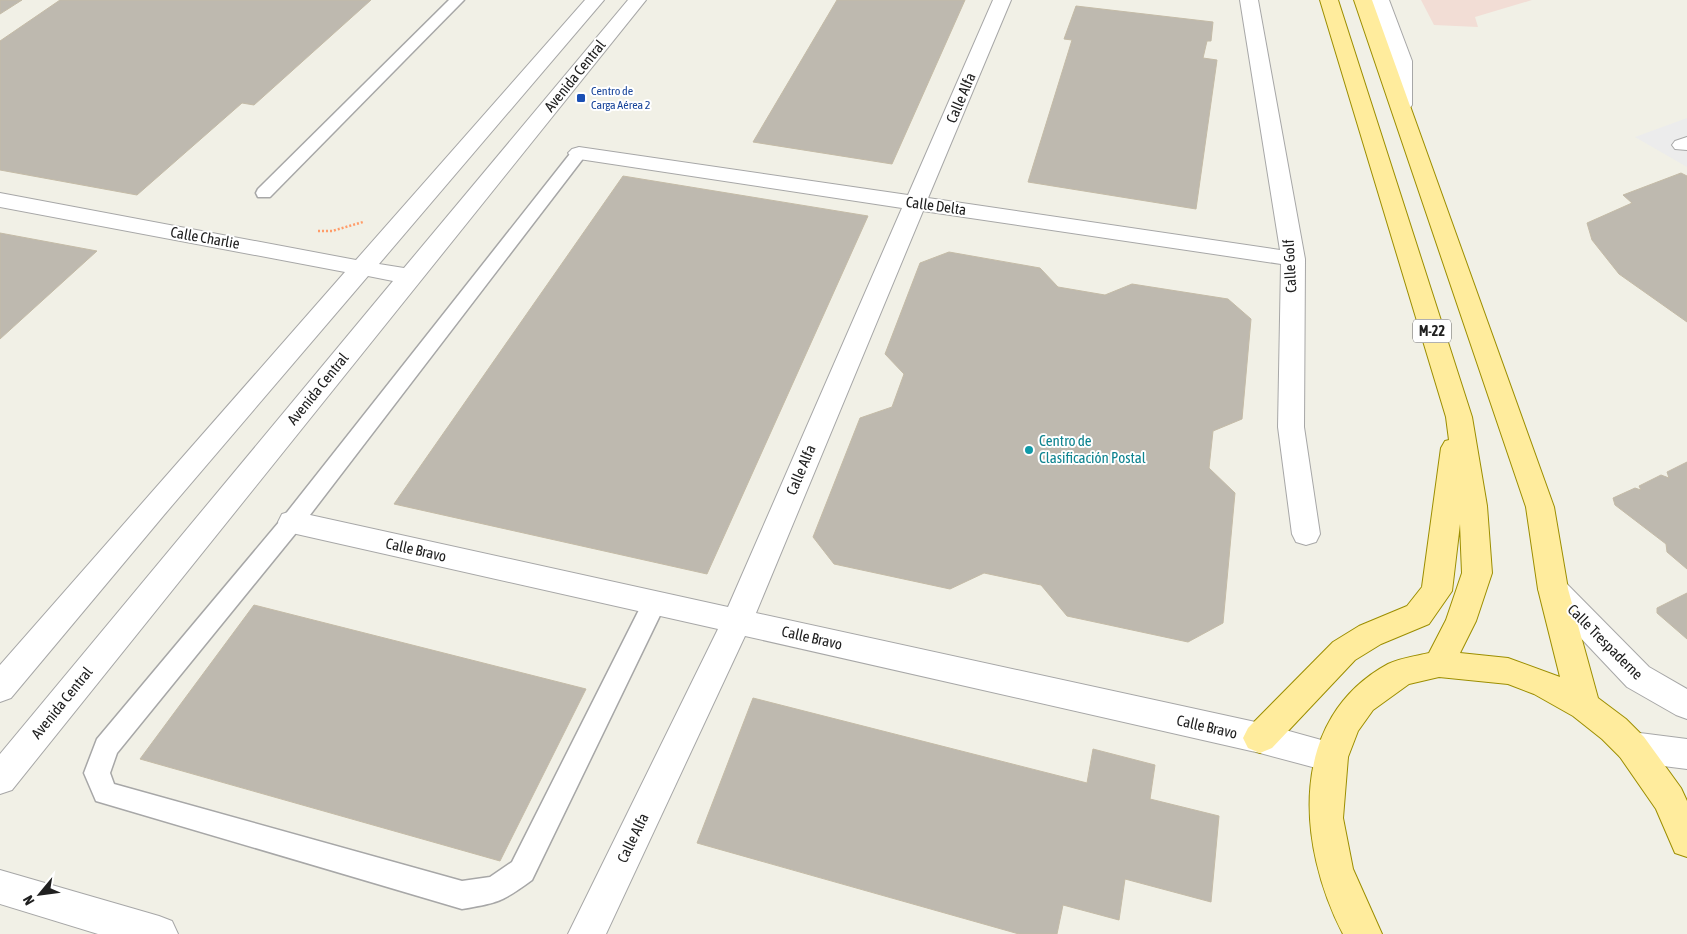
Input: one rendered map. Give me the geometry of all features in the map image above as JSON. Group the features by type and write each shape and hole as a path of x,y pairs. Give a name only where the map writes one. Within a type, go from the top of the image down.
{"main road":[{"name":"M-22","path":"1329,0 1459,417 1473,506 1477,573 1461,621 1439,664"},
{"path":"1363,0 1402,105 1540,507 1553,589 1584,706"},
{"path":"1260,738 1344,651 1370,635 1418,615 1437,591 1459,417"},
{"path":"1363,934 1354,917 1335,869 1327,827 1326,818 1331,757 1344,724 1362,700 1400,673 1439,664 1508,671 1545,684 1584,706 1614,729 1632,747 1669,800 1687,841"}],"street":[{"path":"0,688 154,506 364,268 595,0"},
{"name":"Avenida Central","path":"0,779 637,0"},
{"name":"Calle Alfa","path":"587,934 737,621 1002,0"},
{"name":"Calle Golf","path":"1249,0 1293,258 1290,427 1306,534"},
{"path":"1380,0 1402,61 1402,105"},
{"name":"Calle Delta","path":"579,153 1293,258"},
{"name":"Calle Charlie","path":"0,200 410,277"},
{"name":"Calle Bravo","path":"292,522 1260,738 1331,757"},
{"name":"Calle Trespaderne","path":"1553,589 1638,677 1687,705"},
{"path":"1632,747 1687,754"},
{"path":"0,887 159,934"}],"lane":[{"path":"264,193 457,0"},
{"path":"579,153 292,522 106,747 96,772 105,794 462,895 496,890 522,871 654,603"}],"shaded area":[{"path":"1421,0 1532,0 1475,17 1478,27 1434,25"},
{"path":"1687,118 1687,167 1635,137"}],"building":[{"path":"0,0 22,0 0,14"},
{"path":"60,0 371,0 254,105 242,103 137,195 0,170 0,41"},
{"path":"837,0 965,0 892,164 753,142"},
{"path":"1076,6 1213,22 1211,41 1207,41 1203,58 1217,60 1196,209 1028,182 1072,40 1064,39"},
{"path":"1681,173 1687,176 1687,322 1619,274 1592,240 1587,223 1632,203 1623,195"},
{"path":"623,176 868,216 707,574 394,504"},
{"path":"0,233 97,251 0,339"},
{"name":"Centro de Clasificación Postal","path":"949,252 1040,268 1058,287 1105,295 1132,284 1228,299 1251,319 1242,419 1213,431 1209,468 1235,493 1223,623 1188,642 1067,616 1041,585 984,573 950,589 834,564 813,537 860,418 892,407 904,374 885,354 920,263"},
{"path":"1687,462 1687,569 1667,552 1666,544 1615,505 1613,498 1635,488 1641,490 1639,486 1661,475 1669,478 1667,472"},
{"path":"1687,593 1687,639 1657,613 1657,608"},
{"path":"254,605 586,689 500,861 140,759"},
{"path":"753,698 1087,783 1093,749 1155,765 1150,799 1219,816 1211,902 1125,879 1119,920 1063,905 1057,934 1019,934 697,843"}],"place":[{"name":"Centro de Carga Aérea 2","path":"581,98"},
{"name":"Centro de Clasificación Postal","path":"1029,450"}]}
